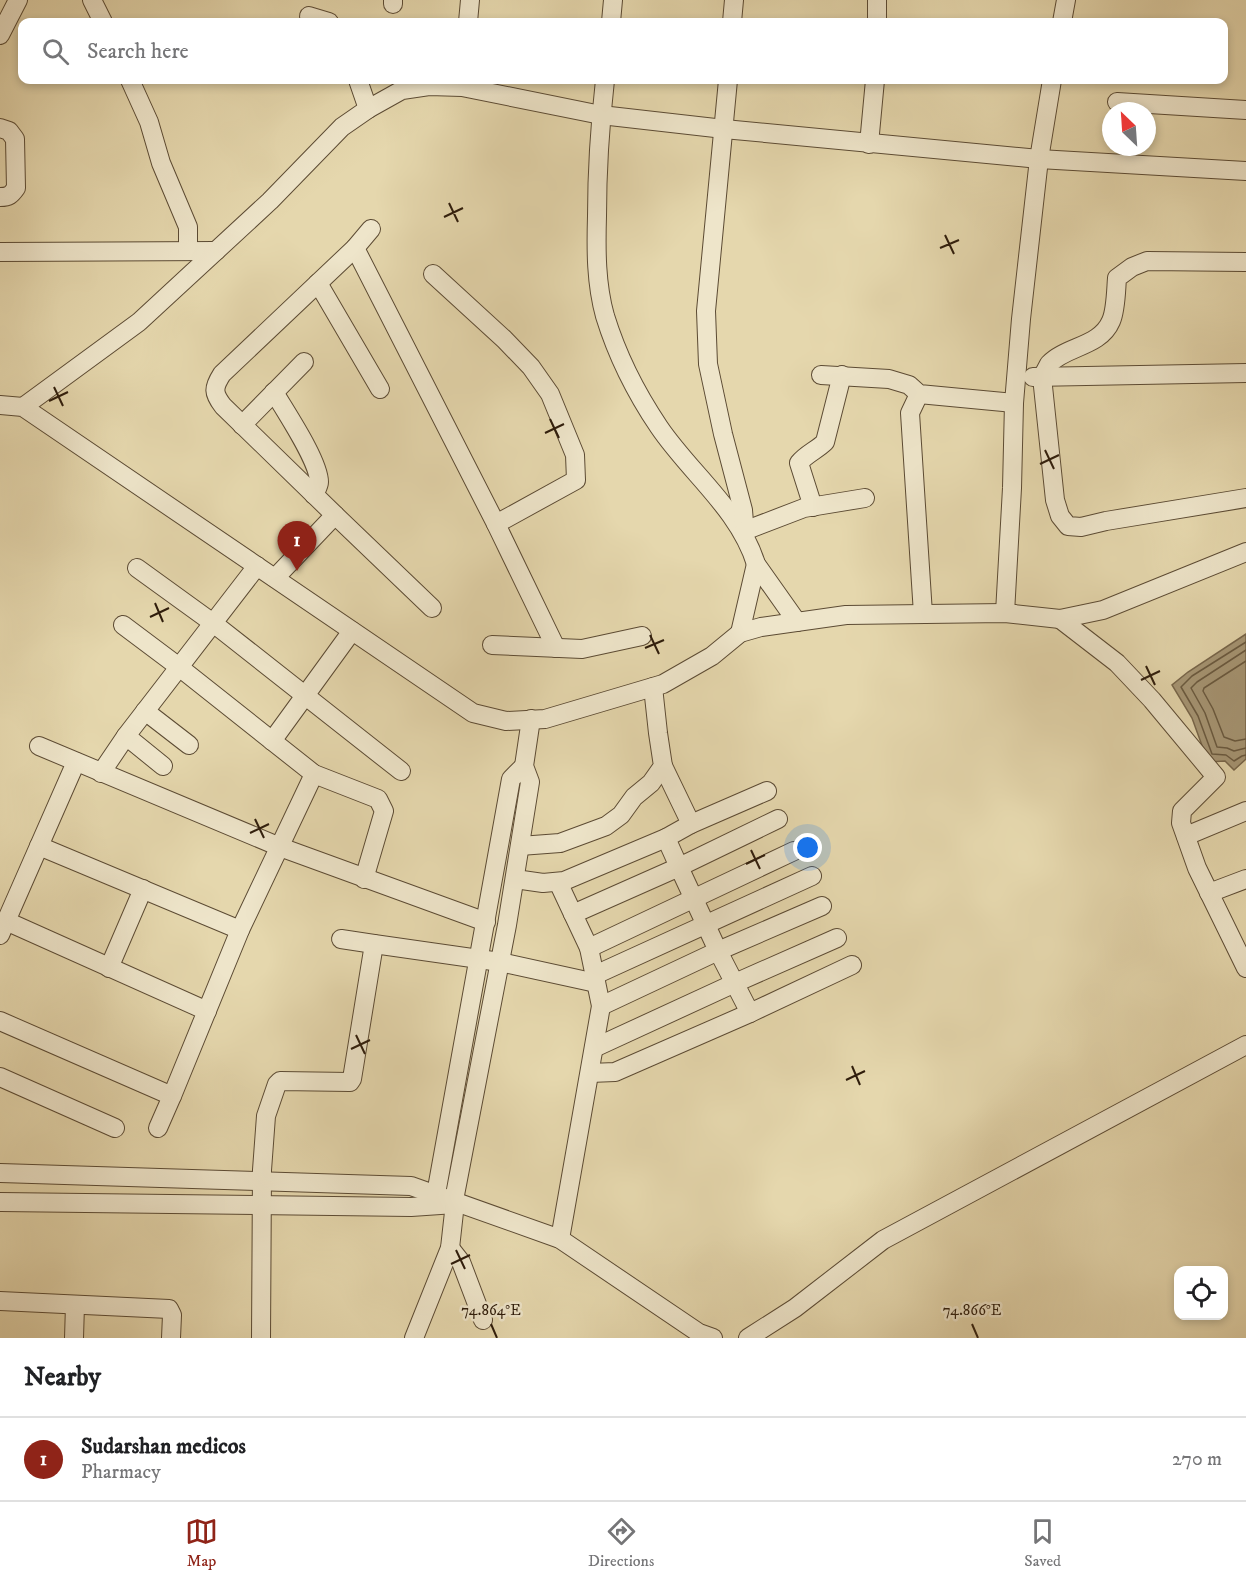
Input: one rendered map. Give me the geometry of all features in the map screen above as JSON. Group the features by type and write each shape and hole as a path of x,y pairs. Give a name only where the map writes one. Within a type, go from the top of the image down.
{"street":[{"path":"0,35 18,0"},
{"path":"92,0 101,18"},
{"path":"468,18 470,0"},
{"path":"611,18 613,0"},
{"path":"732,18 734,0"},
{"path":"877,0 877,18"},
{"path":"1063,18 1066,0"},
{"path":"309,16 316,18"},
{"path":"132,84 149,122 161,163 188,227 188,251"},
{"path":"359,84 368,109"},
{"path":"23,407 139,322 270,201 342,127 402,90 452,84"},
{"path":"467,84 601,115 724,129 1039,159 1246,171"},
{"path":"605,84 597,172 597,273 605,315 622,364 659,428 745,535 756,564 797,622"},
{"path":"728,84 706,311 708,364 743,510 745,535"},
{"path":"869,144 875,84"},
{"path":"1005,613 1014,402 1021,319 1039,159 1051,84"},
{"path":"1156,104 1246,110"},
{"path":"0,128 9,131 15,139 16,188 12,195 0,197"},
{"path":"371,229 355,248 222,374 215,385 216,397 334,515 432,608"},
{"path":"355,248 496,524 556,648"},
{"path":"0,252 216,251"},
{"path":"1246,262 1147,261 1132,267 1117,278 1111,321 1103,333 1050,364 1042,377 1055,500 1060,516 1068,526 1081,527 1246,498"},
{"path":"433,274 531,367 550,394 575,455 576,480 496,524"},
{"path":"318,283 380,389"},
{"path":"242,424 304,362"},
{"path":"1016,377 1246,373"},
{"path":"821,375 900,381 919,394 1014,402"},
{"path":"813,507 799,463 803,457 825,442 842,375"},
{"path":"274,393 314,463 319,484 314,495"},
{"path":"919,394 910,413 923,614"},
{"path":"0,405 23,407 473,712 506,721 545,719 663,684 712,656 740,633 761,627 846,615 1005,613 1060,619 1102,610 1246,552"},
{"path":"745,535 804,508 865,498"},
{"path":"275,578 334,515"},
{"path":"740,633 756,564"},
{"path":"101,773 126,736 257,566"},
{"path":"137,568 213,623 401,771"},
{"path":"1060,619 1117,663 1152,700 1216,777 1182,811 1181,823 1197,868 1244,960"},
{"path":"123,625 314,774 378,799 384,811 364,879"},
{"path":"272,741 352,631"},
{"path":"492,645 582,649 642,636"},
{"path":"653,687 663,766 691,824"},
{"path":"146,711 189,745"},
{"path":"452,1200 515,879 530,782 524,766 531,719"},
{"path":"126,736 163,766"},
{"path":"39,746 279,847 486,922"},
{"path":"76,762 3,928 109,968 207,1011"},
{"path":"414,1338 450,1248 452,1200 479,959 511,778 524,766"},
{"path":"520,846 560,843 606,826 621,815 634,797 651,783 663,766"},
{"path":"158,1128 240,930 314,774"},
{"path":"515,879 543,883 564,881 666,838 691,824 767,790"},
{"path":"1186,836 1246,812"},
{"path":"573,914 679,867 778,819"},
{"path":"666,838 718,951 750,1013"},
{"path":"39,846 240,930"},
{"path":"589,948 794,850"},
{"path":"341,939 500,962 595,979 812,876"},
{"path":"1209,893 1246,879"},
{"path":"558,882 589,948 601,1006 560,1239"},
{"path":"109,968 142,889"},
{"path":"601,1006 718,951 822,906"},
{"path":"594,1048 837,938"},
{"path":"261,1338 262,1181 266,1116 278,1082 284,1080 350,1082 352,1079 374,944"},
{"path":"590,1073 615,1072 852,966"},
{"path":"0,1021 172,1096"},
{"path":"748,1338 795,1308 883,1239 1246,1045"},
{"path":"0,1077 115,1128"},
{"path":"0,1173 411,1185 560,1239 703,1336"},
{"path":"0,1202 411,1207 452,1200"},
{"path":"450,1248 461,1262 483,1320"},
{"path":"0,1301 169,1309 172,1315 171,1338"},
{"path":"74,1338 75,1305"}],"water":[{"path":"1246,634 1246,759 1234,770 1225,761 1208,762 1192,718 1172,685"}],"place":[{"name":"Sudarshan medicos","path":"297,571"}]}
